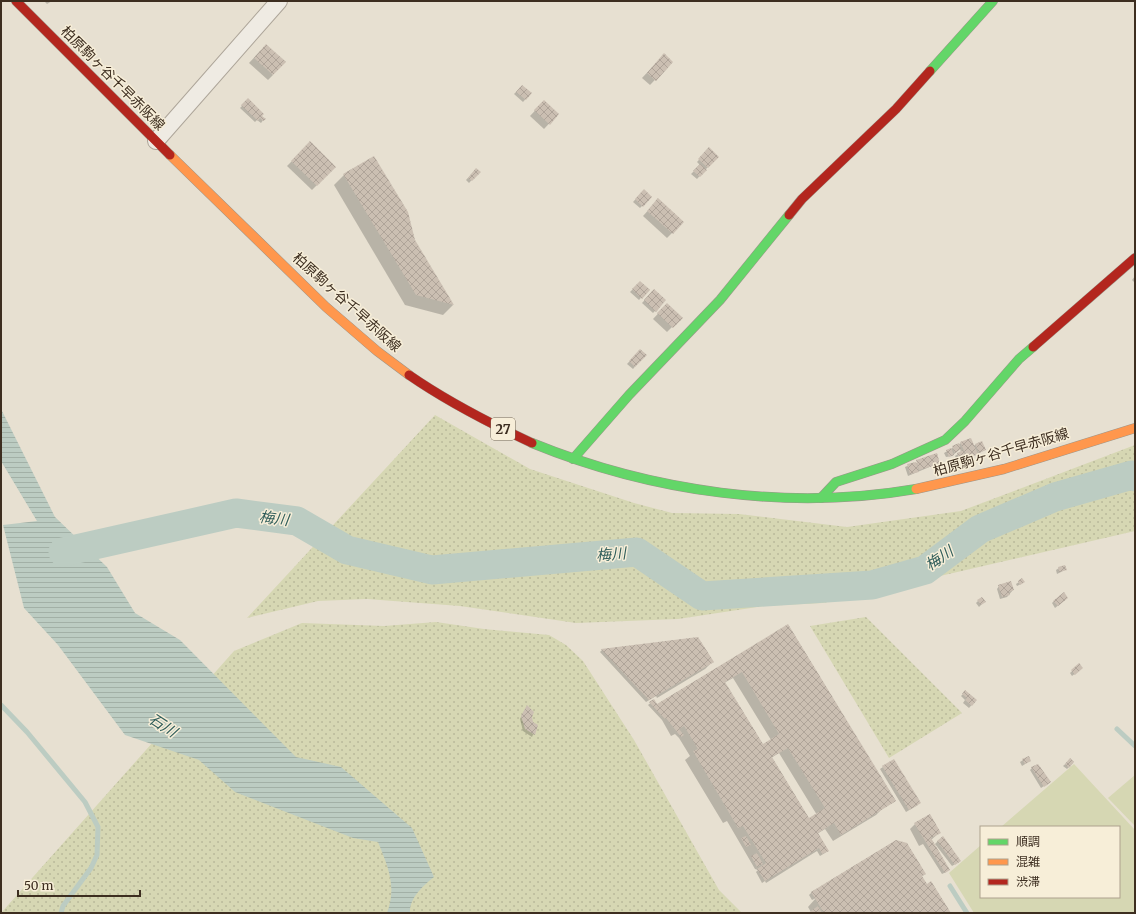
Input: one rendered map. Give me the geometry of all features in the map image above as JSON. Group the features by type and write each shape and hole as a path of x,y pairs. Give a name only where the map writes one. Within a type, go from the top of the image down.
{"main road":[{"name":"柏原駒ヶ谷千早赤阪線","path":"16,1 156,141 314,295 360,337 430,390 486,421 573,459 636,479 708,493 755,497 821,498 870,495 971,478 1135,428"},
{"path":"573,459 629,396 720,300 802,200 896,109 993,1"},
{"path":"821,498 836,482 892,464 944,440 965,421 1019,359 1135,258"}],"street":[{"path":"156,141 279,1"}],"green space":[{"path":"435,415 530,469 634,503 672,513 739,514 847,527 961,511 1135,445 1135,531 823,603 764,606 678,619 576,623 460,606 367,599 318,601 247,618"},
{"path":"866,617 962,713 889,758 810,626"},
{"path":"436,622 484,629 549,635 566,645 583,661 634,740 719,890 742,913 1,913 234,651 302,623 384,626"},
{"path":"1074,764 1135,830 1135,913 974,913 949,873 980,846 980,898 1120,898 1120,826 1002,826"},
{"path":"1135,775 1135,826 1108,798"}],"water":[{"name":"石川","path":"1,409 55,517 107,567 135,613 180,640 296,757 341,767 412,828 434,877 418,892 410,907 410,913 387,913 391,894 390,877 378,842 353,838 235,792 199,760 125,735 58,645 24,608 3,525 37,521 1,461"}],"building":[{"path":"266,44 286,62 273,75 254,58"},
{"path":"664,53 673,62 656,81 647,73"},
{"path":"522,85 532,93 526,100 516,92"},
{"path":"248,98 264,114 262,116 266,119 263,121 260,118 258,121 241,105"},
{"path":"544,100 559,114 550,125 534,110"},
{"path":"310,141 336,167 317,186 291,161"},
{"path":"709,147 719,157 708,168 698,159"},
{"path":"374,156 408,212 415,240 454,305 416,295 343,174"},
{"path":"700,164 707,170 700,177 693,171"},
{"path":"476,168 481,172 472,181 468,178"},
{"path":"644,189 652,197 643,207 635,199"},
{"path":"658,198 684,222 673,234 647,211"},
{"path":"640,281 650,290 642,299 632,289"},
{"path":"654,289 666,300 656,312 644,300"},
{"path":"667,303 683,318 673,328 657,313"},
{"path":"640,349 647,355 635,367 629,361"},
{"path":"971,438 978,454 968,459 960,442"},
{"path":"982,441 986,450 979,453 975,444"},
{"path":"959,443 961,449 955,453 952,446"},
{"path":"951,448 954,455 949,457 946,450"},
{"path":"963,450 965,455 959,458 957,453"},
{"path":"937,453 940,464 919,470 916,460"},
{"path":"916,462 919,472 910,474 907,464"},
{"path":"1065,565 1067,570 1059,572 1058,567"},
{"path":"1022,578 1025,582 1020,585 1018,581"},
{"path":"1011,581 1014,590 1009,592 1010,595 1002,597 998,585"},
{"path":"1064,592 1068,598 1058,606 1053,601"},
{"path":"982,597 986,602 981,605 977,600"},
{"path":"788,624 896,801 841,835 834,823 818,833 829,851 822,854 819,848 765,881 757,869 766,863 743,826 738,828 693,751 698,749 684,726 679,729 684,735 681,737 666,718 665,719 649,702 654,699 657,704","holes":["742,672 779,734 763,744 725,682","788,748 825,808 809,818 772,757"]},
{"path":"698,637 714,662 649,700 601,649"},
{"path":"1079,663 1083,668 1075,675 1071,670"},
{"path":"965,690 977,700 972,706 965,700 967,698 962,694"},
{"path":"527,705 534,712 532,717 533,722 538,725 535,735 525,729 521,716"},
{"path":"1029,756 1031,761 1025,764 1022,759"},
{"path":"1070,758 1074,762 1069,768 1065,764"},
{"path":"894,759 921,803 909,810 882,766"},
{"path":"1038,764 1051,782 1044,787 1031,767"},
{"path":"930,814 941,833 931,838 950,870 945,873 914,823"},
{"path":"746,836 751,845 746,847 741,838"},
{"path":"943,836 961,861 955,865 937,841"},
{"path":"896,840 907,843 926,874 922,876 927,884 931,881 951,913 824,913 811,892"},
{"path":"757,853 763,864 757,867 751,856"},
{"path":"818,906 822,913 808,913"}],"waterway":[{"name":"梅川","path":"63,552 236,513 297,521 347,550 432,570 637,552 702,596 872,585 925,570 980,529 1055,497 1132,475 1135,477"},
{"path":"1,705 27,732 85,802 98,827 97,855 91,868 63,906 61,913"},
{"path":"1117,729 1135,746"},
{"path":"950,886 967,913"}],"traffic: fast":[{"path":"930,71 993,1"},
{"path":"573,459 629,395 720,300 789,215"},
{"path":"821,498 836,482 892,464 945,440 965,421 1019,359 1033,347"},
{"path":"532,443 578,460 625,474 672,485 721,493 770,497 819,498 868,495 916,489"}],"traffic: slow":[{"path":"170,155 326,307 377,351 409,375"},
{"path":"916,489 1004,469 1135,428"}],"traffic: jam":[{"path":"16,1 170,155"},
{"path":"789,215 802,199 896,109 930,71"},
{"path":"1033,347 1135,258"},
{"path":"409,375 469,412 532,443"}]}
